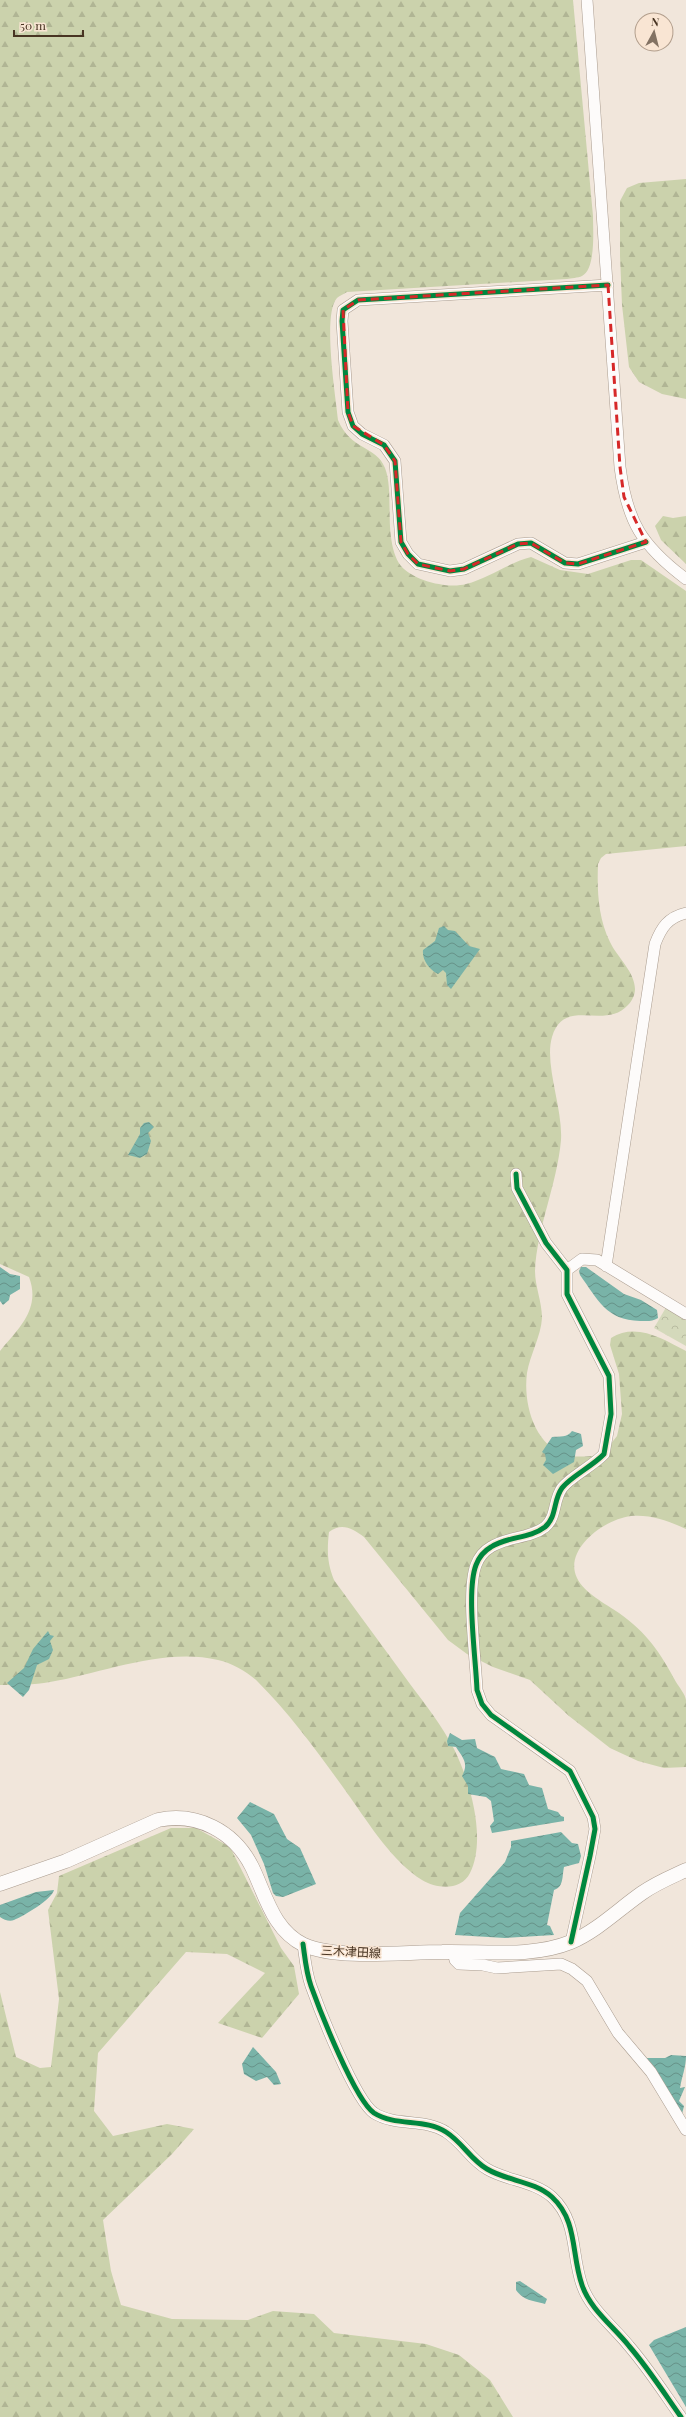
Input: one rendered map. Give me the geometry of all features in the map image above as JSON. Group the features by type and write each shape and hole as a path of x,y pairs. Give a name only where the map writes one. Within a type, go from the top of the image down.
{"main road":[{"name":"三木津田線","path":"0,1884 66,1862 158,1820 172,1817 196,1819 209,1824 225,1834 239,1848 252,1866 269,1908 289,1936 319,1950 353,1953 531,1951 571,1942 663,1880 686,1870"}],"street":[{"path":"587,0 620,467 624,497 634,522 646,542 662,561 686,579"},
{"path":"608,285 358,300 343,310 342,321 348,412 353,426 362,434 384,445 395,461 401,542 408,554 418,564 450,571 464,569 518,544 531,542 565,563 578,564 646,542"},
{"path":"606,1266 654,944 666,922 676,915 686,913"},
{"path":"516,1174 517,1188 546,1243 567,1270 567,1294 608,1376 611,1414 607,1446 604,1454 562,1488 552,1517 547,1525 535,1534 498,1544 482,1554 476,1566 473,1598 477,1690 482,1704 491,1715 570,1771 593,1817 595,1829 571,1942"},
{"path":"567,1270 582,1259 597,1260 686,1314"},
{"path":"304,1944 311,1986 353,2084 363,2102 373,2112 386,2119 445,2131 485,2168 504,2178 536,2186 552,2197 564,2212 573,2231 581,2282 586,2296 630,2346 681,2417"},
{"path":"453,1952 455,1960 459,1964 483,1965 497,1968 561,1964 572,1969 587,1981 618,2033 651,2072 686,2130"}],"highlighted area":[{"path":"608,285 620,467 624,497 646,542 578,564 565,563 531,543 518,544 464,569 450,571 418,564 408,554 401,542 395,461 384,445 353,426 348,412 343,310 358,300"}],"green space":[{"path":"0,0 573,0 593,216 592,258 590,266 586,272 580,277 567,279 347,292 337,298 333,307 330,338 331,357 338,420 343,430 356,443 376,455 385,468 389,492 390,529 394,552 401,566 414,576 423,580 441,584 459,585 474,581 531,557 560,570 588,574 631,560 641,560 686,591 686,846 606,854 601,858 598,864 598,894 603,923 613,948 632,977 635,991 633,998 628,1005 619,1012 608,1015 586,1015 566,1018 558,1025 552,1037 550,1060 561,1127 561,1140 556,1173 539,1238 535,1277 542,1318 540,1332 528,1366 526,1385 529,1409 533,1422 546,1442 555,1450 570,1456 579,1457 602,1455 617,1436 622,1414 619,1374 610,1345 611,1338 620,1333 640,1332 659,1337 686,1351 686,1529 652,1517 631,1516 621,1518 599,1529 589,1537 581,1546 576,1556 574,1567 577,1578 585,1589 629,1620 652,1644 683,1693 686,1700 686,1767 664,1768 638,1761 610,1748 569,1716 530,1680 493,1667 467,1654 448,1640 364,1537 352,1529 338,1527 334,1529 329,1532 328,1551 330,1568 334,1580 439,1724 454,1749 466,1777 471,1793 477,1827 475,1859 466,1879 461,1883 448,1887 435,1885 422,1880 391,1853 318,1752 271,1695 245,1671 223,1661 198,1657 155,1659 44,1683 0,1685 0,1351 21,1326 26,1317 32,1299 32,1288 29,1277 0,1264"},
{"path":"686,179 686,399 662,394 639,382 629,367 622,305 620,201 627,188 639,183"},
{"path":"663,516 673,518 686,516 686,564 661,540 655,526"},
{"path":"668,1304 686,1314 686,1346 654,1328"},
{"path":"171,1828 196,1828 230,1847 281,1948 294,1966 299,1994 262,2038 218,2023 265,1973 227,1954 186,1952 98,2053 94,2111 113,2136 167,2124 194,2129 172,2154 103,2220 111,2271 121,2305 172,2319 248,2320 273,2311 314,2314 334,2333 426,2344 459,2355 490,2380 513,2417 0,2417 0,1992 16,2057 40,2068 51,2067 59,1999 48,1910 57,1893 59,1876"}],"water":[{"path":"444,926 448,930 455,931 469,946 480,949 451,989 447,985 446,973 443,970 438,974 432,970 425,961 423,954 423,950 435,941 439,928"},
{"path":"149,1122 154,1127 148,1133 151,1141 147,1154 140,1158 128,1155 140,1134 140,1128 144,1123"},
{"path":"0,1267 10,1274 20,1276 20,1289 10,1295 9,1300 3,1305 0,1301"},
{"path":"581,1267 586,1267 624,1294 641,1300 657,1310 658,1318 649,1321 628,1320 611,1313 598,1300 580,1275 579,1271"},
{"path":"572,1431 581,1434 583,1446 576,1450 574,1462 553,1474 543,1465 546,1460 545,1454 542,1452 552,1437 566,1436"},
{"path":"48,1631 50,1635 54,1636 50,1641 53,1650 49,1659 37,1665 29,1690 23,1697 7,1683 24,1668 33,1649"},
{"path":"450,1733 462,1740 475,1739 477,1748 495,1757 501,1769 524,1774 529,1785 542,1788 548,1809 558,1812 564,1817 564,1821 492,1833 490,1826 494,1821 491,1801 486,1797 468,1794 468,1786 462,1776 465,1764 456,1747 448,1746 447,1741"},
{"path":"250,1802 274,1814 287,1839 300,1848 316,1884 283,1897 276,1896 273,1893 264,1864 251,1835 237,1818"},
{"path":"561,1832 572,1843 578,1844 581,1856 579,1863 564,1867 561,1884 554,1890 547,1925 550,1926 554,1935 505,1938 455,1935 460,1913 505,1862 511,1847 511,1841"},
{"path":"54,1890 52,1894 43,1902 19,1918 9,1921 0,1917 0,1905 36,1892"},
{"path":"253,2047 276,2072 281,2084 274,2085 267,2077 256,2081 244,2074 242,2064"},
{"path":"671,2055 686,2056 685,2068 680,2088 685,2087 679,2101 684,2106 682,2114 645,2058 665,2058"},
{"path":"520,2281 547,2299 545,2304 529,2300 519,2294 516,2290 516,2282"},
{"path":"686,2327 686,2407 649,2345 654,2340"}],"cycle path":[{"path":"608,285 358,300 343,310 342,321 348,412 353,426 362,434 384,445 395,461 401,542 408,554 418,564 450,571 464,569 518,544 531,543 565,563 578,564 646,542"},
{"path":"516,1174 517,1188 546,1243 567,1270 567,1294 609,1376 611,1414 604,1454 562,1488 557,1498 549,1523 545,1527 532,1534 498,1543 484,1552 476,1565 472,1591 472,1626 477,1690 482,1704 491,1715 570,1771 593,1817 595,1829 571,1942"},
{"path":"303,1944 309,1981 322,2015 348,2074 366,2105 374,2113 392,2120 429,2125 438,2128 452,2136 476,2161 487,2169 503,2176 529,2184 552,2197 560,2206 570,2227 582,2285 590,2302 643,2363 681,2417"}]}
